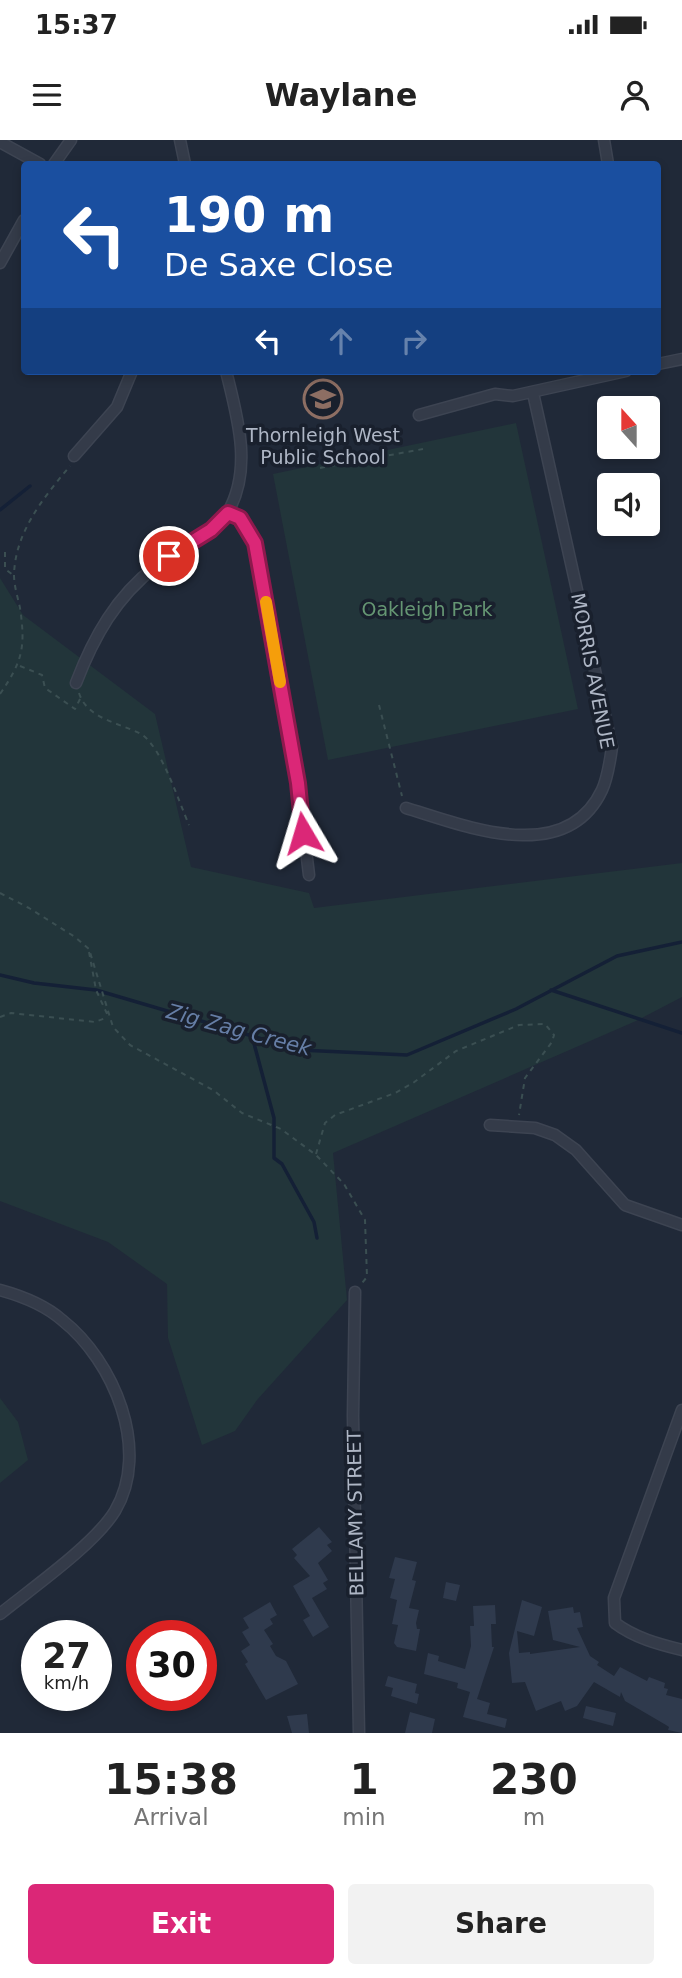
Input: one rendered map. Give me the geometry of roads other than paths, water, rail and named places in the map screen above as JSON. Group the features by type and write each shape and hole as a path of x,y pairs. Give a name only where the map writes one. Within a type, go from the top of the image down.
{"street":[{"path":"56,161 71,140"},
{"path":"180,140 184,161"},
{"path":"604,140 608,161"},
{"path":"0,142 35,161"},
{"path":"0,263 21,225"},
{"path":"661,363 682,359"},
{"path":"74,456 117,407 129,375"},
{"path":"76,683 92,640 122,599 155,566 211,530 228,513 240,474 241,432 227,375"},
{"path":"419,415 495,394 513,396 533,393 609,375"},
{"name":"MORRIS AVENUE","path":"406,808 485,832 524,837 565,828 584,813 602,792 612,747 533,393"},
{"path":"228,513 240,518 255,543 298,783 309,875"},
{"path":"490,1125 535,1128 555,1135 576,1150 625,1205 682,1225"},
{"path":"0,1290 46,1309 61,1319 87,1346 105,1374 124,1417 130,1464 124,1492 103,1528 0,1615"},
{"name":"BELLAMY STREET","path":"355,1292 353,1416 359,1733"},
{"path":"682,1410 614,1598 613,1611 615,1623 625,1631 652,1643 682,1650"}],"waterway":[{"path":"0,510 30,486"},
{"name":"Zig Zag Creek","path":"0,975 34,983 96,990 300,1050 407,1055 516,1009 617,956 682,942"},
{"name":"Zig Zag Creek","path":"551,990 682,1033"},
{"path":"252,1036 274,1118 274,1158 282,1164 314,1222 317,1238"}],"place":[{"name":"Thornleigh West Public School","path":"323,399"}],"park label":[{"name":"Oakleigh Park","path":"427,609"}]}
